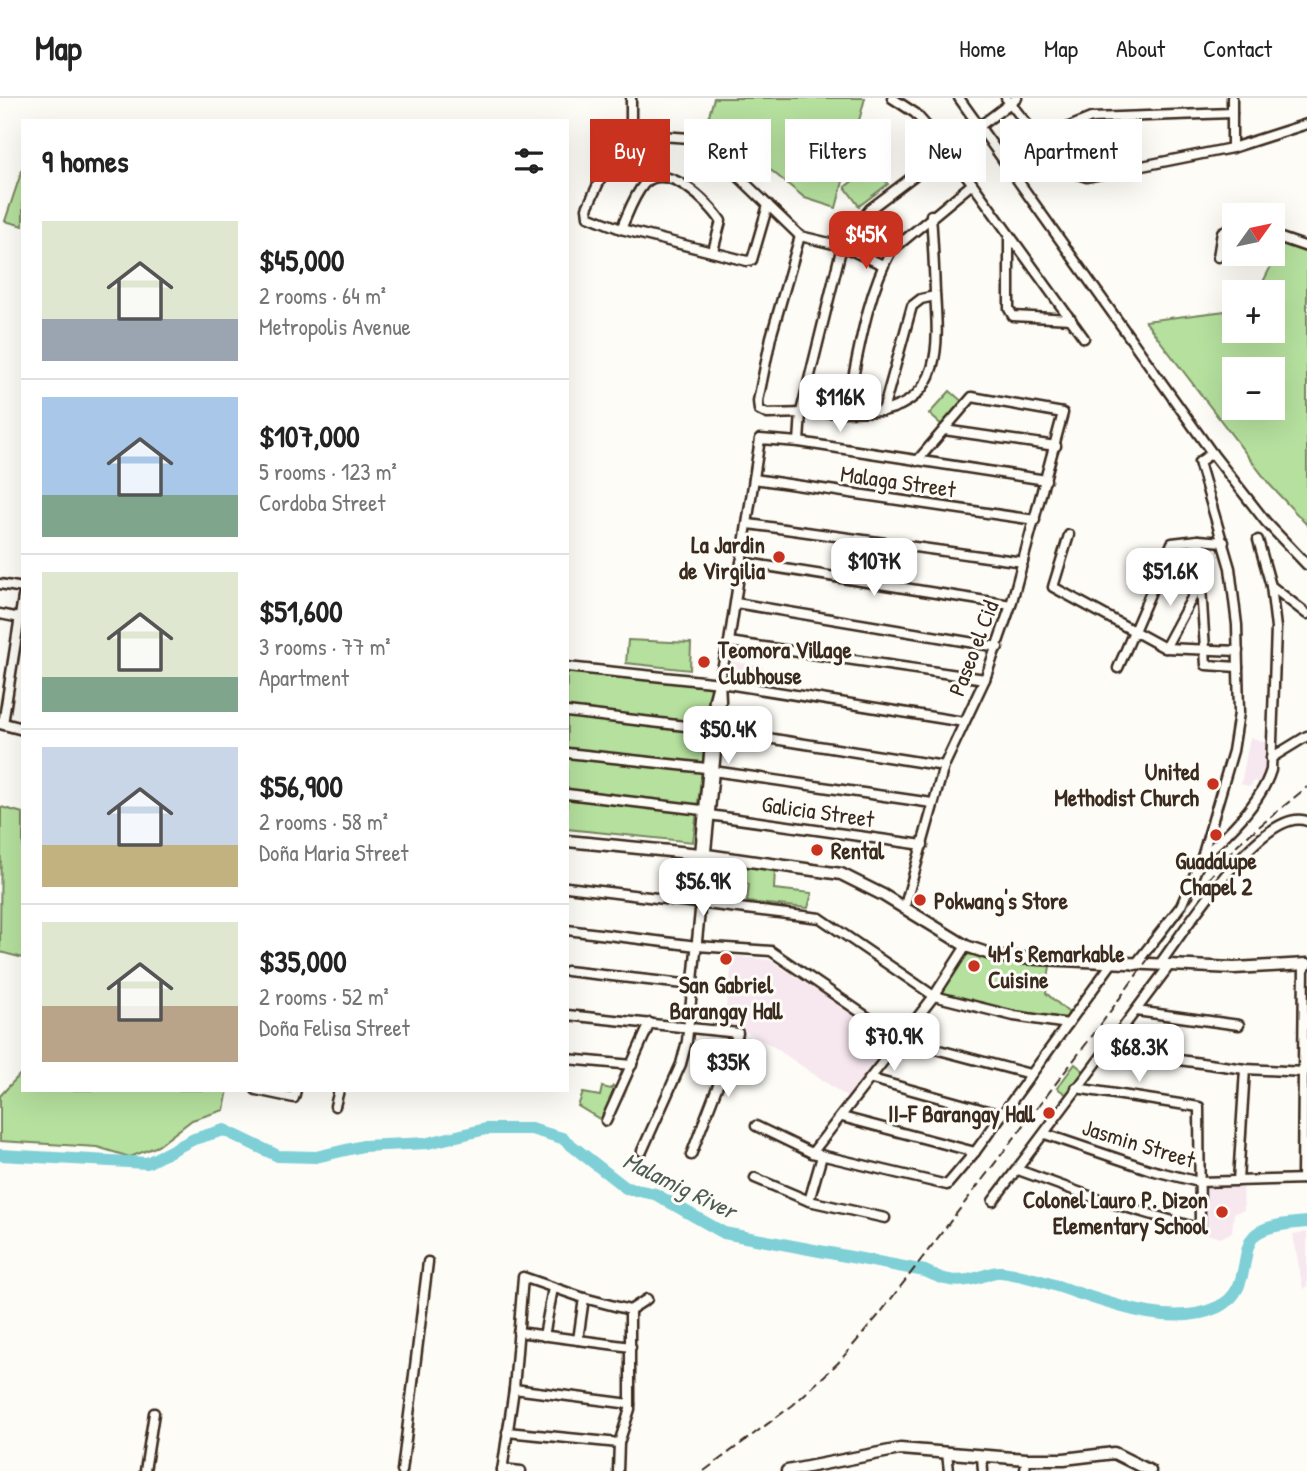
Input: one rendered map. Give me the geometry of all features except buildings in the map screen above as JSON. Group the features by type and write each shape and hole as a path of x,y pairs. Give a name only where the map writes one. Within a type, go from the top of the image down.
{"street":[{"path":"628,119 631,98"},
{"path":"892,98 920,119"},
{"path":"959,98 976,119"},
{"path":"1232,98 1233,148"},
{"path":"986,122 1011,100 1024,119"},
{"path":"1089,119 1232,113"},
{"path":"1142,166 1233,148 1307,124"},
{"path":"986,133 1213,453 1266,522 1307,565"},
{"path":"670,136 691,138 800,236 842,246 883,265"},
{"path":"621,229 634,200 646,182 656,177 671,179 691,190 722,221 713,251"},
{"path":"601,182 586,211 588,216 621,229 747,261 752,260 768,205"},
{"path":"799,442 801,412 842,246 870,209 906,182"},
{"path":"846,411 883,265 903,238 972,184 1084,338"},
{"path":"800,236 771,337 758,401 759,410 766,414 883,411 900,408 933,371 939,322 931,215"},
{"path":"1218,257 1222,232"},
{"path":"1009,238 1009,309 1013,316 1071,319"},
{"path":"1285,239 1307,247"},
{"path":"883,411 912,306 920,299 935,296"},
{"name":"Paseo el Cid","path":"904,909 944,766 998,647 1063,413 972,397 944,430"},
{"path":"917,461 944,430 1056,446"},
{"path":"642,1151 685,1053 701,903 709,770 720,681 736,603 760,439 799,442 1046,480"},
{"path":"1140,965 1181,906 1202,857 1233,751 1240,713 1236,614 1224,542 1199,462 1213,453"},
{"name":"Malaga Street","path":"754,479 1035,520"},
{"path":"749,524 1023,562"},
{"path":"1069,535 1053,587 1165,648 1238,651"},
{"path":"1118,668 1172,544 1198,540 1224,542"},
{"path":"1198,540 1206,665 1238,667"},
{"path":"1202,857 1221,841 1267,781 1271,758 1276,628 1271,586 1258,540"},
{"path":"741,562 1011,605"},
{"path":"1165,648 1201,581"},
{"path":"0,584 21,588"},
{"path":"1271,586 1307,614"},
{"path":"736,603 998,647"},
{"path":"21,611 1,724 21,729"},
{"path":"0,614 20,618"},
{"path":"729,642 985,679"},
{"path":"569,667 720,681 964,722"},
{"path":"569,712 714,730 944,766"},
{"path":"1271,758 1307,736"},
{"path":"569,753 709,770 932,803"},
{"name":"Galicia Street","path":"569,794 923,845"},
{"path":"993,1201 1136,1011 1164,966 1250,846 1282,822 1299,818 1307,821"},
{"path":"569,841 703,855 841,874 966,946 999,957 1234,968 1306,964 1305,1179"},
{"path":"569,887 820,918 934,996 1014,1016 1068,1024"},
{"path":"569,930 697,946 771,951 815,983 881,1023 901,1040 1030,1073"},
{"path":"812,1153 934,996 966,946"},
{"path":"756,1126 812,1153 944,1186 975,1152 1112,962"},
{"path":"569,971 693,985"},
{"path":"1136,1011 1239,1025"},
{"path":"569,1015 738,1033 691,1156"},
{"path":"606,1121 650,1023"},
{"path":"1106,1049 1245,1069 1304,1072"},
{"path":"569,1059 632,1065"},
{"path":"1238,1181 1245,1069"},
{"path":"872,1079 1002,1115"},
{"path":"1017,1170 1098,1199 1184,1225 1197,1228 1201,1225 1199,1107 1076,1088"},
{"path":"266,1092 295,1098 296,1092"},
{"path":"335,1106 338,1092"},
{"path":"842,1117 975,1152"},
{"name":"Jasmin Street","path":"1045,1134 1151,1170 1199,1182 1305,1179"},
{"path":"809,1201 822,1156"},
{"path":"755,1178 809,1201 885,1218"},
{"path":"402,1471 428,1262"},
{"path":"521,1471 502,1470 514,1389 523,1277 630,1310 647,1299"},
{"path":"544,1336 553,1288"},
{"path":"578,1340 584,1298"},
{"path":"618,1471 619,1443 630,1404 630,1310"},
{"path":"518,1332 631,1347"},
{"path":"514,1389 630,1404"},
{"path":"145,1471 154,1412"},
{"path":"508,1432 619,1443"},
{"path":"786,1471 889,1450 1026,1459 1064,1459 1114,1453 1150,1471"},
{"path":"947,1453 949,1471"},
{"path":"982,1457 983,1471"},
{"path":"1025,1471 1026,1459"}],"shaded area":[{"path":"732,661 763,667 759,687 728,681"},
{"path":"1250,737 1268,743 1267,772 1261,783 1253,781 1251,787 1241,784"},
{"path":"733,956 770,960 894,1040 850,1099 771,1045 740,1029 723,1026"},
{"name":"Colonel Lauro P. Dizon Elementary School","path":"1243,1184 1244,1210 1234,1213 1232,1232 1221,1238 1206,1234 1203,1185"},
{"path":"1307,1232 1307,1287 1303,1289 1293,1234"}],"green space":[{"path":"714,98 865,98 859,119 785,119 785,182 771,170 771,119 708,119"},
{"path":"21,173 21,225 5,221"},
{"path":"785,182 843,182 836,208 805,198"},
{"path":"851,182 888,184 859,206 845,187"},
{"path":"1285,240 1307,250 1307,525 1270,485 1145,321 1222,311 1222,343 1285,343 1285,280 1264,280 1271,266 1285,266"},
{"path":"950,391 964,403 943,426 929,414"},
{"path":"628,640 691,643 690,670 626,663"},
{"path":"569,670 713,686 693,842 569,829"},
{"path":"1,807 21,812 21,957 0,952"},
{"path":"669,859 700,863 698,879 667,875"},
{"path":"726,865 775,870 774,889 812,893 808,908 747,902 749,884 724,881"},
{"path":"970,954 997,963 1050,966 1046,993 1069,1013 1066,1018 1025,1013 941,994 962,957"},
{"path":"1075,1064 1085,1072 1067,1095 1057,1088"},
{"path":"21,1073 21,1092 228,1092 224,1110 192,1120 158,1146 130,1157 97,1147 0,1141 0,1096"},
{"path":"613,1086 619,1089 603,1121 578,1106 583,1093 600,1096 602,1087 611,1089"}],"waterway":[{"name":"Malamig River","path":"0,1155 147,1163 194,1139 224,1130 278,1156 316,1157 363,1146 428,1143 486,1129 531,1129 562,1138 626,1188 655,1194 724,1233 925,1271 952,1280 1001,1272 1027,1277 1111,1304 1167,1315 1193,1314 1218,1307 1229,1300 1241,1281 1247,1249 1256,1234 1273,1227 1307,1222"}],"railway":[{"path":"704,1471 793,1405 838,1363 878,1316 1096,1031 1190,901 1238,844 1307,787"}],"place":[{"name":"La Jardin de Virgilia","path":"779,557"},
{"name":"Teomora Village Clubhouse","path":"704,662"},
{"name":"United Methodist Church","path":"1213,784"},
{"name":"Guadalupe Chapel 2","path":"1216,835"},
{"name":"Rental","path":"817,850"},
{"name":"Pokwang's Store","path":"920,900"},
{"name":"San Gabriel Barangay Hall","path":"726,959"},
{"name":"4M's Remarkable Cuisine","path":"974,966"},
{"name":"II-F Barangay Hall","path":"1049,1113"},
{"name":"Colonel Lauro P. Dizon Elementary School","path":"1222,1212"}]}
